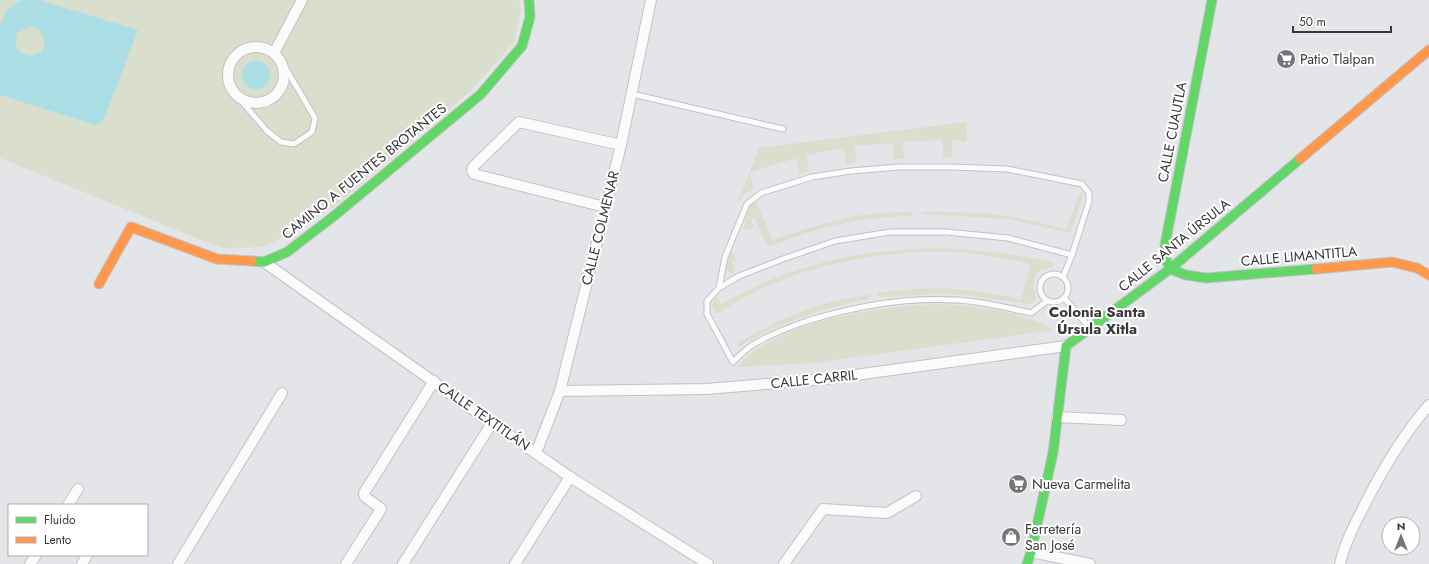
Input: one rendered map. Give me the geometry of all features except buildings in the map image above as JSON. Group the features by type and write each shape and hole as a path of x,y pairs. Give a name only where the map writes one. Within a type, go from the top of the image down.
{"street":[{"path":"274,53 302,0"},
{"name":"CAMINO A FUENTES BROTANTES","path":"99,284 131,227 217,259 264,262 287,252 334,216 481,94 522,46 530,17 529,0"},
{"name":"CALLE COLMENAR","path":"536,453 560,391 621,145 651,0"},
{"name":"CALLE CUAUTLA","path":"1170,269 1165,257 1165,245 1212,0"},
{"path":"252,47 264,48 274,53 282,62 285,72 284,83 279,93 271,100 260,103 250,103 240,98 232,90 228,80 228,69 233,59 241,51 252,47"},
{"name":"CALLE SANTA ÚRSULA","path":"1066,346 1170,269 1429,50"},
{"path":"605,207 474,174 472,171 473,167 519,122 621,145"},
{"name":"CALLE TEXTITLÁN","path":"264,262 570,477 708,564"},
{"name":"CALLE LIMANTITLA","path":"1170,269 1186,275 1206,278 1392,262 1417,268 1429,275"},
{"path":"1028,564 1053,453 1066,346"},
{"name":"CALLE CARRIL","path":"560,391 706,389 818,380 1066,346"},
{"path":"346,564 381,509 365,497 364,494 434,381"},
{"path":"178,564 282,393"},
{"path":"1340,564 1355,523 1376,483 1397,448 1429,405"},
{"path":"1057,417 1121,420"},
{"path":"403,564 492,423"},
{"path":"514,564 570,477"},
{"path":"69,504 78,489"},
{"path":"784,564 823,509 887,513 916,496"},
{"path":"1031,552 1090,564"}],"lane":[{"path":"232,90 267,131 281,142 294,144 312,132 315,118 282,62"},
{"path":"632,94 783,129"},
{"path":"719,288 725,257 747,204 761,192 812,178 851,171 899,167 1007,169 1082,184 1089,193 1089,201 1072,255 1063,277"},
{"path":"1047,300 1031,313 992,304 958,300 918,299 876,304 835,312 772,334 750,346 733,362 707,314 707,301 719,288 740,276 835,241 890,232 946,232 1008,238 1072,255"},
{"path":"1054,273 1063,277 1068,285 1064,298 1056,302 1047,300 1040,294 1039,289 1042,280 1049,274 1054,273"},
{"path":"1064,298 1090,328"}],"green space":[{"path":"0,0 519,0 521,13 514,42 472,90 335,206 265,247 225,248 206,242 0,158"},
{"path":"966,122 967,141 952,140 952,157 943,157 942,140 903,142 904,159 894,159 893,143 855,146 856,163 846,164 844,148 806,155 809,171 800,174 796,158 752,172 750,175 754,187 745,193 737,204 759,148"},
{"path":"1080,192 1083,197 1070,233 1010,219 922,214 922,212 933,212 990,214 1012,217 1066,230"},
{"path":"756,202 773,240 814,226 856,216 914,212 912,216 873,218 838,224 768,247 754,218 751,219 754,227 745,230 743,229 750,204"},
{"path":"936,248 994,252 1052,262 1054,267 1044,269 1036,275 1034,278 1034,286 1036,298 1033,303 1029,304 965,295 936,294 880,297 878,295 878,293 900,290 956,289 1021,299 1031,264 992,256 940,252 882,255 852,260 795,275 743,298 717,314 712,306 714,298 717,296 721,304 775,278 832,260 879,252"},
{"path":"730,252 733,252 736,260 732,262 735,270 732,273 729,273 726,269"},
{"path":"871,294 868,299 818,311 786,323 755,337 740,346 737,346 736,344 755,333 814,307"},
{"path":"935,304 966,306 1011,313 1026,317 1054,330 812,363 736,367 751,353 772,341 817,323 840,316 887,308"}],"water":[{"path":"39,0 138,30 104,119 96,125 0,95 0,26 6,11 19,1","holes":["31,26 40,30 45,43 42,52 31,56 21,53 16,47 17,33"]},
{"path":"256,61 266,65 270,75 266,85 256,89 246,85 242,75 246,65"}],"traffic: fast":[{"path":"252,261 264,262 287,252 334,216 481,94 522,46 530,17 529,0"},
{"path":"1212,0 1165,245 1165,257 1170,269 1186,275 1206,278 1316,269"},
{"path":"1027,564 1053,453 1066,346 1170,269 1300,159"}],"traffic: slow":[{"path":"1300,159 1429,50"},
{"path":"99,284 131,227 217,259 252,261"},
{"path":"1316,269 1392,262 1417,268 1429,275"}],"place":[{"name":"Patio Tlalpan","path":"1286,59"},
{"name":"Nueva Carmelita","path":"1018,484"},
{"name":"Ferretería San José","path":"1011,537"}],"district":[{"name":"Colonia Santa Úrsula Xitla","path":"1097,320"}]}
